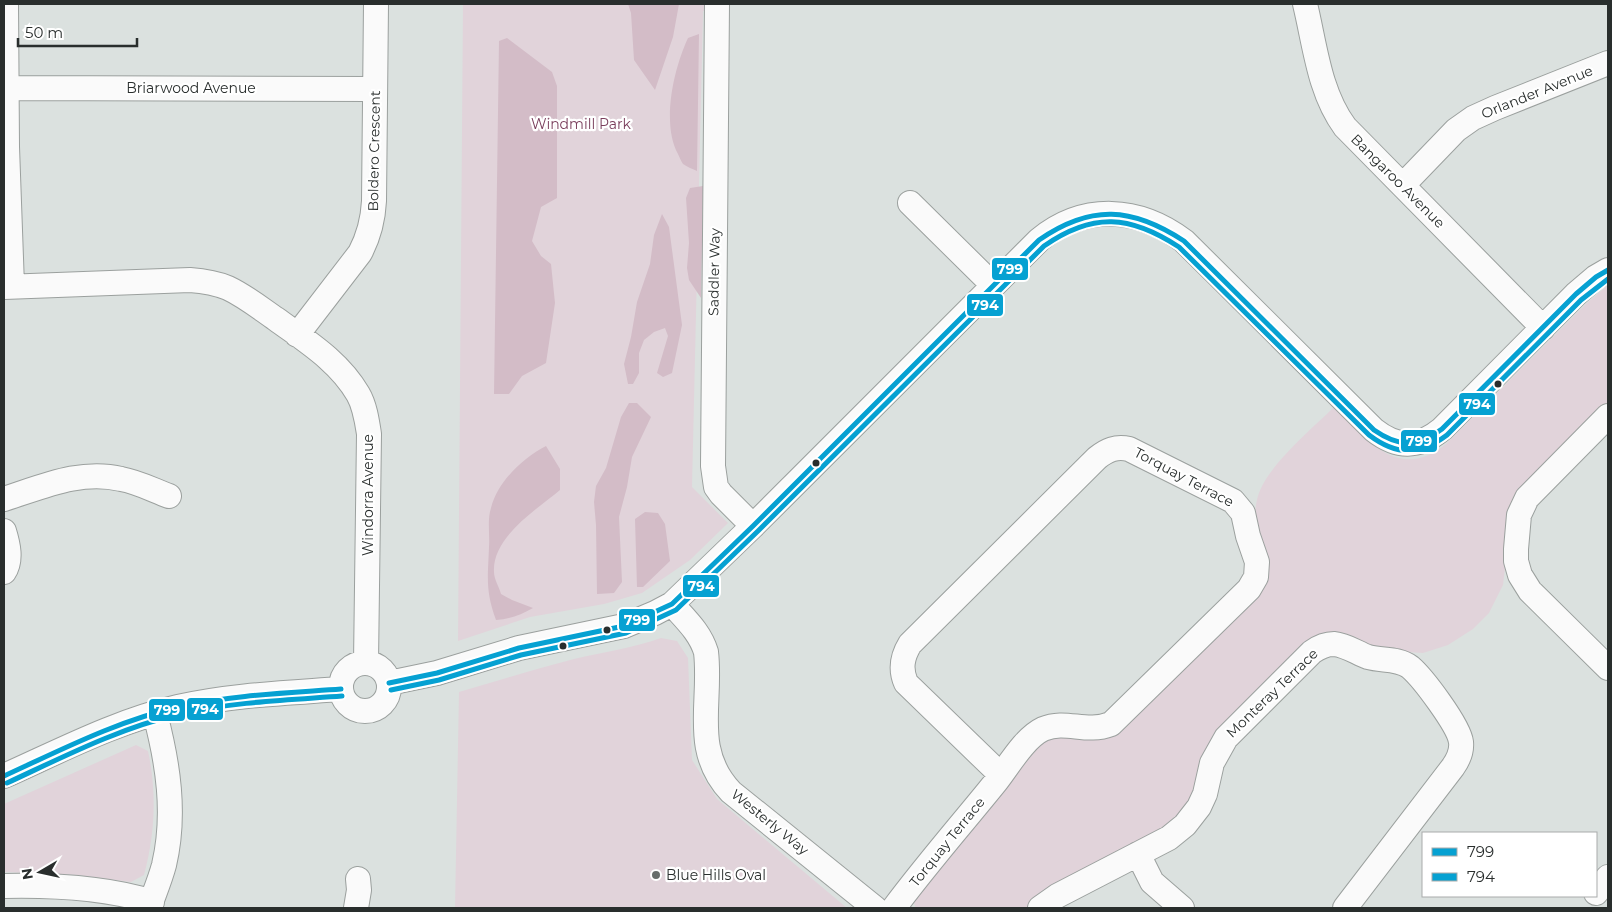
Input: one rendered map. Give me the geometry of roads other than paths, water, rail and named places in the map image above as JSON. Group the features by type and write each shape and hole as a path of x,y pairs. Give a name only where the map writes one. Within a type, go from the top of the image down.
{"street":[{"name":"Boldero Crescent","path":"297,335 360,253 368,238 372,223 374,201 376,4"},
{"name":"Saddler Way","path":"717,4 712,466 716,487 753,526"},
{"name":"Bangaroo Avenue","path":"1305,4 1325,87 1335,114 1345,127 1543,328"},
{"path":"5,12 8,287"},
{"name":"Orlander Avenue","path":"1403,185 1456,130 1473,118 1608,63"},
{"name":"Briarwood Avenue","path":"7,88 375,88"},
{"path":"910,203 993,285"},
{"path":"389,683 436,673 519,648 624,626 672,604 753,526 1039,240 1061,224 1102,214 1121,214 1144,219 1170,231 1184,241 1374,430 1389,440 1401,443 1420,442 1437,433 1587,284 1608,270"},
{"name":"Windorra Avenue","path":"8,287 190,280 209,282 227,287 245,297 325,356 344,374 359,395 367,419 369,434 366,663"},
{"path":"1608,416 1527,498 1520,515 1515,554 1520,575 1530,591 1608,668"},
{"name":"Torquay Terrace","path":"894,908 1001,775 1028,740 1044,729 1064,725 1097,728 1111,724 1250,588 1256,577 1256,562 1243,513 1233,501 1132,450 1119,448 1108,450 1097,458 910,644 902,665 906,682 1001,775"},
{"path":"4,499 66,480 91,476 129,480 169,496"},
{"path":"4,531 8,554 4,572"},
{"name":"Westerly Way","path":"672,604 703,641 706,652 706,744 711,762 720,778 731,792 875,908"},
{"name":"Monteray Terrace","path":"1040,908 1057,896 1181,830 1191,819 1202,800 1214,757 1230,733 1312,652 1319,647 1329,644 1343,646 1369,657 1400,661 1410,667 1456,726 1461,746 1453,767 1345,908"},
{"path":"366,663 372,664 383,671 389,683 386,698 376,709 368,711 353,708 343,696 341,689 342,681 351,668 358,664 366,663"},
{"path":"4,776 116,726 190,704 239,697 341,689"},
{"path":"4,886 50,886 96,891 138,897 150,905 164,864 170,813 165,757 155,714"},
{"path":"1138,854 1152,882 1182,908"},
{"path":"1597,891 1608,877"},
{"path":"356,908 359,890 358,879"},
{"path":"1584,908 1593,897"}],"place":[{"name":"Blue Hills Oval","path":"656,875"}],"park label":[{"name":"Windmill Park","path":"581,124"}]}
